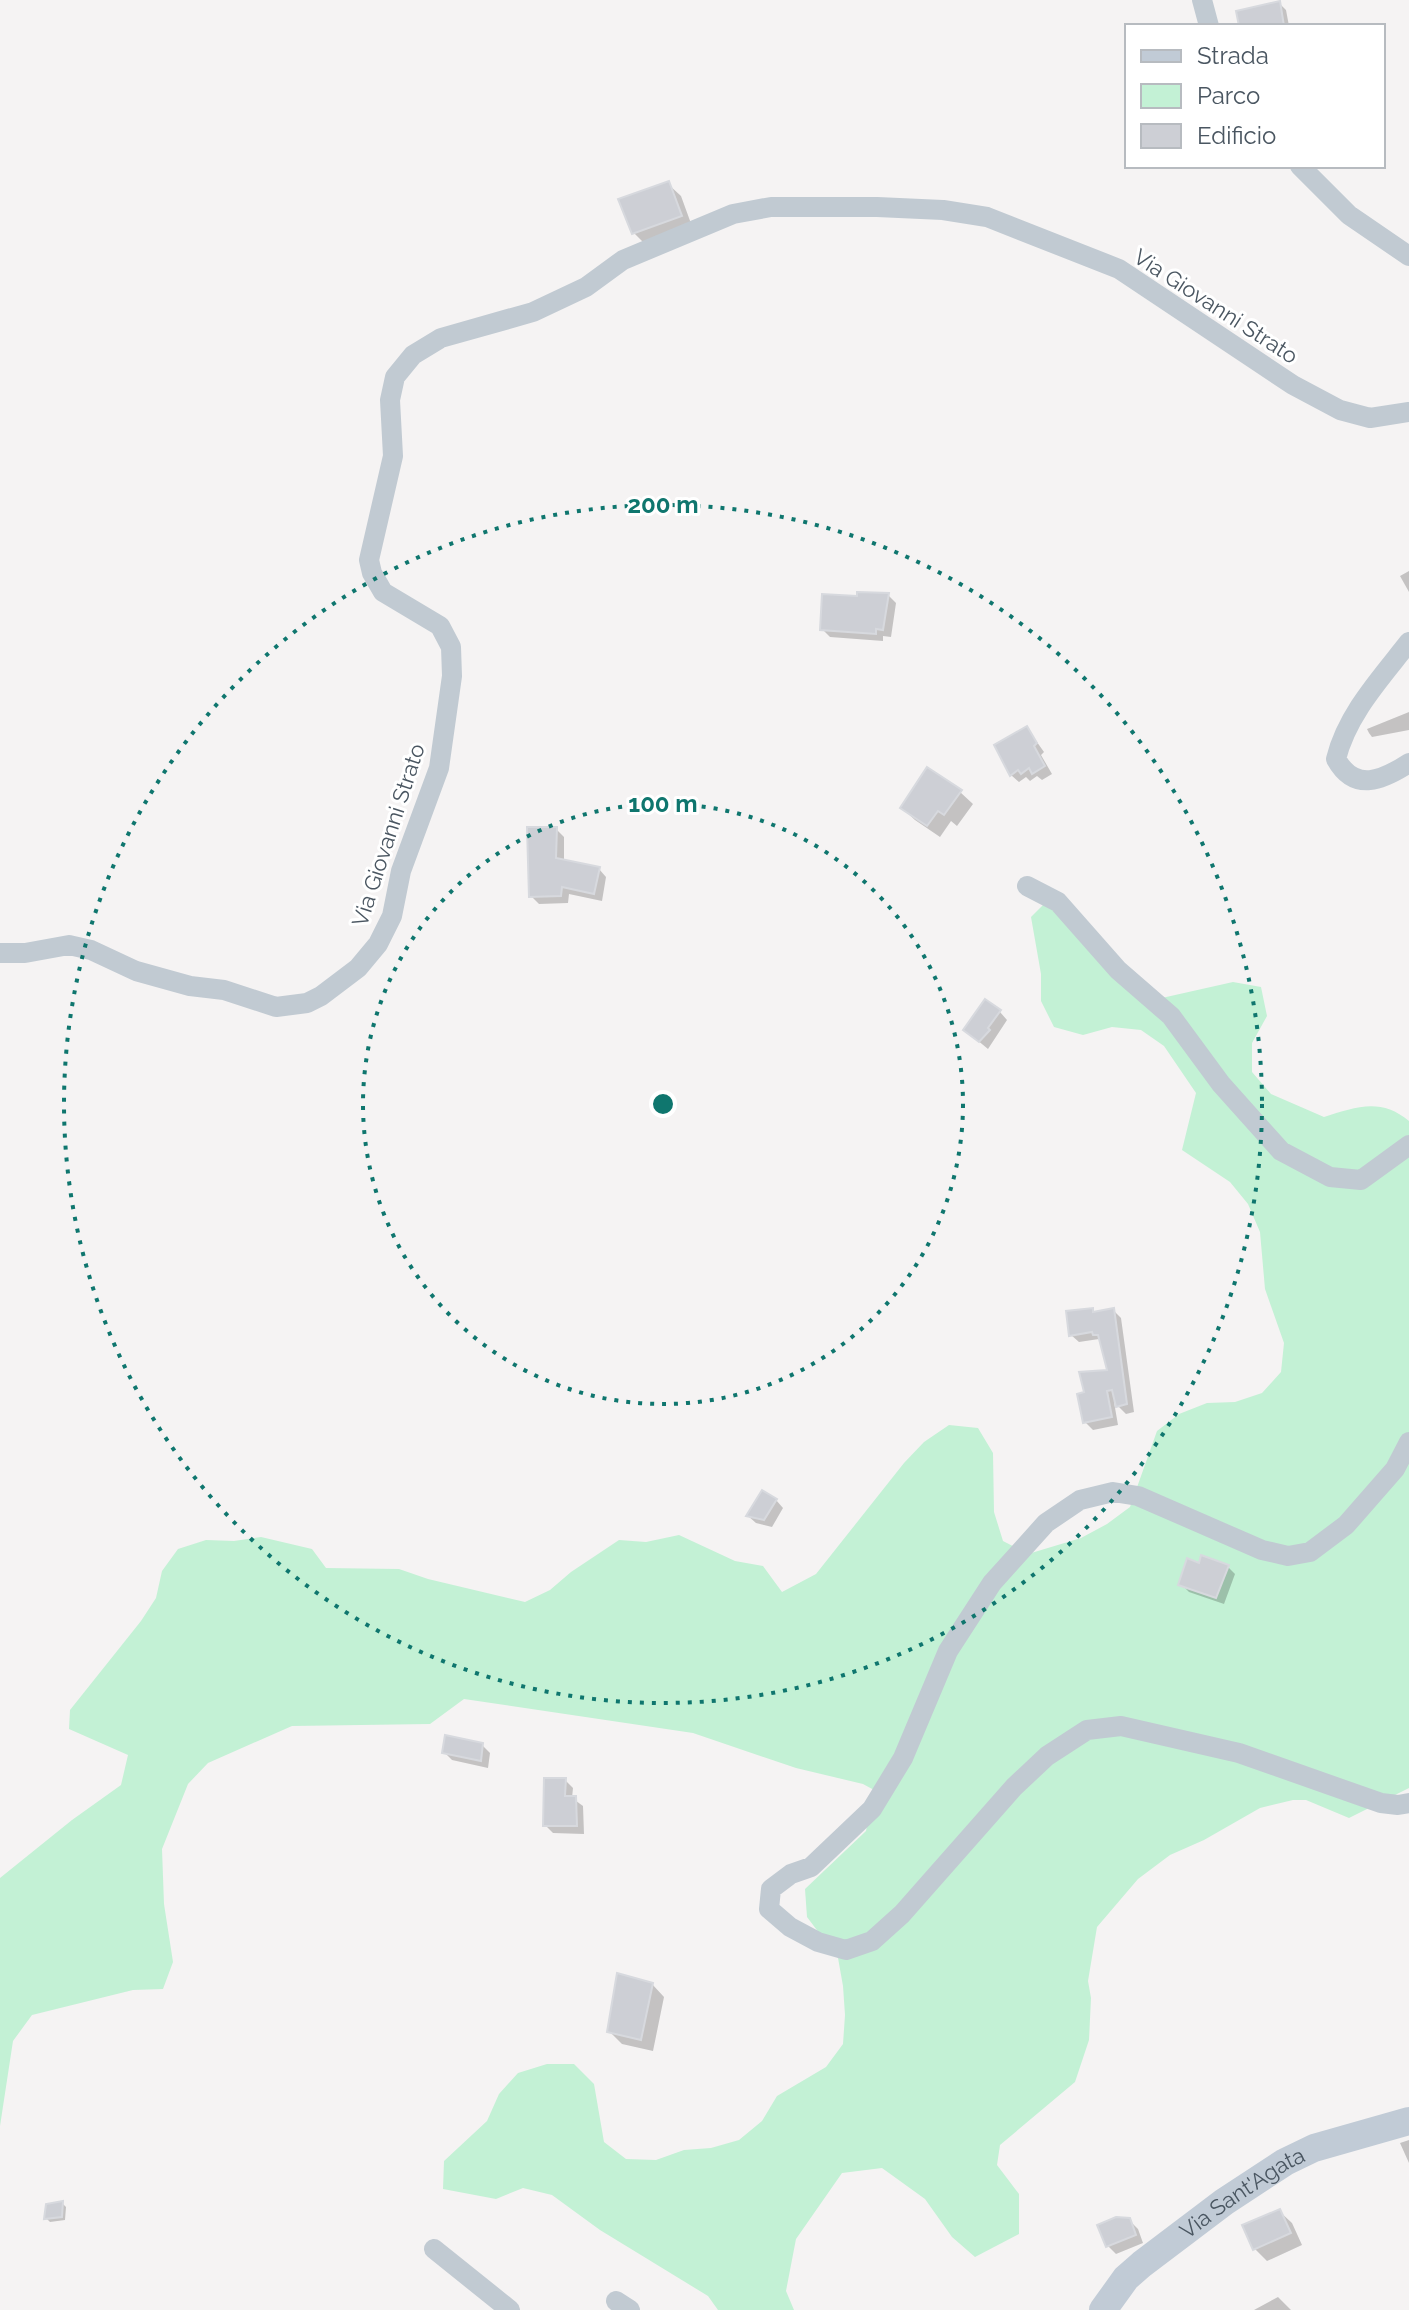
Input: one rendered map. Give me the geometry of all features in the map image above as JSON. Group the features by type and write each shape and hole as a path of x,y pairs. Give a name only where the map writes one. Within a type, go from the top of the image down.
{"street":[{"path":"1202,0 1208,24"},
{"path":"1302,168 1349,215 1409,256"},
{"name":"Via Giovanni Strato","path":"0,953 25,953 69,945 91,950 136,971 190,986 224,990 276,1007 307,1003 358,968 378,944 392,916 401,871 439,768 452,676 451,647 440,626 383,592 372,573 369,560 393,456 390,400 395,377 413,355 441,338 533,312 586,287 623,260 733,214 771,207 828,206 943,210 987,217 1119,269 1293,385 1340,410 1370,418 1409,412"},
{"path":"1409,642 1353,718 1341,740 1336,759 1342,771 1353,779 1368,781 1390,775 1409,763"},
{"path":"1027,886 1058,902 1118,970 1171,1016 1221,1084 1281,1151 1330,1177 1361,1180 1409,1145"},
{"path":"1409,1442 1395,1469 1346,1525 1310,1552 1288,1556 1262,1550 1138,1496 1113,1492 1080,1500 1046,1523 992,1583 948,1651 903,1758 872,1809 811,1867 791,1874 771,1889 769,1909 790,1927 818,1942 846,1950 872,1941 902,1914 1014,1787 1047,1756 1087,1730 1121,1726 1224,1750 1381,1803 1409,1803"},
{"name":"Via Sant'Agata","path":"1103,2310 1134,2271 1258,2178 1314,2148 1409,2121"},
{"path":"434,2249 510,2310"}],"green space":[{"path":"1050,898 1144,1002 1233,982 1261,987 1267,1016 1252,1043 1252,1072 1271,1094 1324,1117 1368,1106 1388,1109 1409,1121 1409,1788 1349,1818 1306,1800 1260,1808 1204,1840 1170,1855 1138,1879 1097,1927 1088,1981 1091,1998 1089,2040 1075,2082 1000,2145 997,2165 1019,2194 1019,2234 975,2257 952,2237 925,2199 882,2168 842,2173 796,2239 786,2291 794,2310 718,2310 708,2296 600,2230 552,2195 523,2188 496,2199 443,2189 444,2161 487,2121 499,2094 518,2073 547,2064 574,2064 594,2084 604,2142 626,2159 656,2160 684,2150 711,2148 739,2140 762,2121 777,2096 826,2067 843,2044 845,2015 838,1958 807,1917 805,1889 866,1831 874,1790 863,1784 796,1768 693,1733 464,1699 430,1724 292,1726 208,1763 188,1784 162,1849 164,1904 173,1962 163,1989 133,1990 32,2015 13,2041 0,2126 0,1878 121,1785 128,1755 69,1729 70,1710 141,1621 156,1598 162,1571 178,1549 206,1540 234,1541 261,1537 312,1549 326,1568 399,1569 525,1602 550,1590 619,1540 646,1542 679,1535 735,1561 763,1566 782,1592 816,1574 904,1463 924,1442 949,1425 978,1428 993,1453 994,1512 1003,1541 1028,1554 1081,1538 1130,1507 1157,1431 1179,1414 1207,1403 1235,1402 1262,1393 1281,1372 1284,1343 1265,1289 1260,1232 1248,1204 1230,1182 1182,1150 1196,1093 1164,1046 1141,1030 1112,1027 1083,1035 1054,1027 1041,1001 1041,974 1031,917"}],"building":[{"path":"1280,1 1284,24 1239,24 1236,11"},
{"path":"669,181 682,216 632,234 618,199"},
{"path":"857,592 889,593 883,630 876,629 876,634 820,630 822,594 857,596"},
{"path":"1027,726 1045,766 1032,774 1029,768 1021,774 1018,770 1010,776 994,745"},
{"path":"927,767 962,790 944,815 938,811 927,826 900,808"},
{"path":"527,827 557,827 556,858 600,867 594,894 562,887 561,896 529,897"},
{"path":"985,999 1001,1010 979,1042 963,1030"},
{"path":"1093,1308 1093,1312 1114,1308 1127,1404 1116,1407 1112,1390 1107,1391 1112,1417 1083,1423 1077,1394 1084,1392 1079,1372 1107,1370 1098,1335 1092,1332 1069,1336 1066,1311"},
{"path":"762,1490 777,1499 764,1520 746,1516"},
{"path":"1201,1555 1229,1565 1216,1598 1178,1585 1187,1558 1199,1563"},
{"path":"445,1735 483,1743 481,1761 442,1753"},
{"path":"544,1778 566,1778 565,1796 576,1796 577,1826 543,1826"},
{"path":"617,1973 653,1983 641,2040 607,2032"},
{"path":"63,2201 62,2217 44,2219 46,2204"},
{"path":"1280,2209 1291,2233 1253,2250 1242,2225"},
{"path":"1116,2217 1130,2218 1136,2235 1106,2247 1097,2225"}]}
